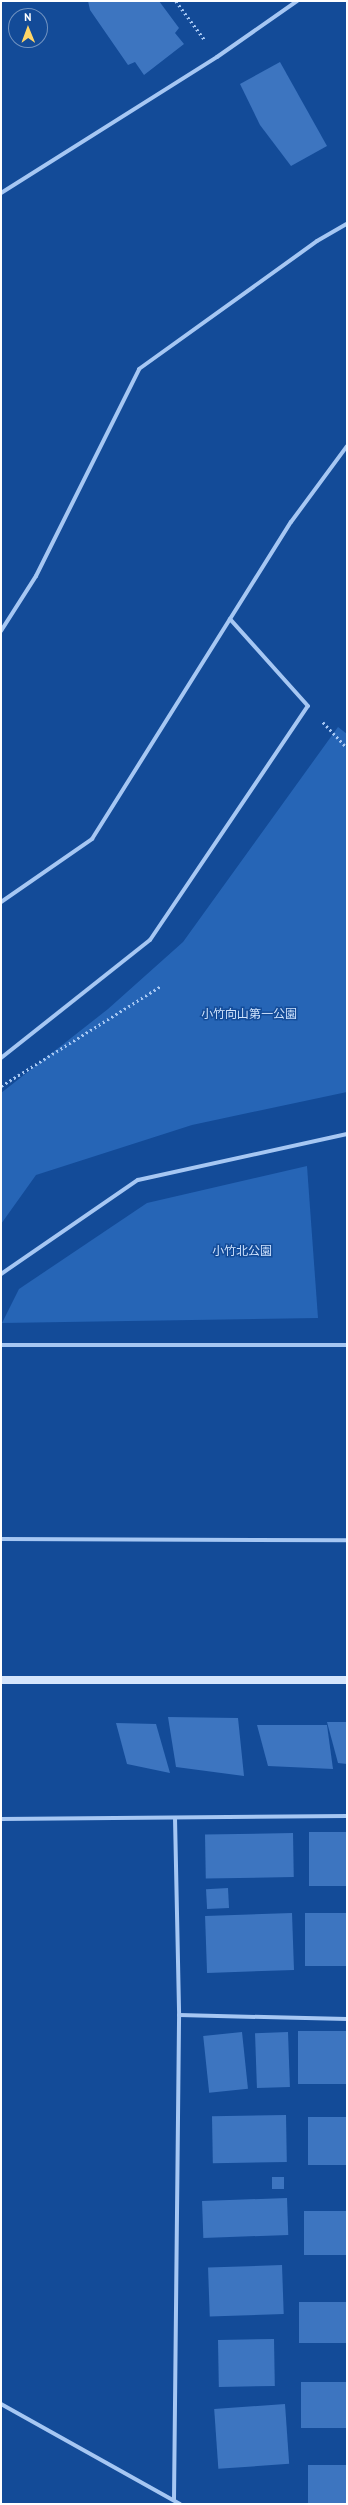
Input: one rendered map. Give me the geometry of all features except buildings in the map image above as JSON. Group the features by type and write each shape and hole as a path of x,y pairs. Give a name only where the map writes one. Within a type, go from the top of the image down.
{"street":[{"path":"1,193 217,57 297,1"},
{"path":"1,631 36,576 139,369 316,240 347,224"},
{"path":"1,902 92,839 291,522 347,446"},
{"path":"1,1058 150,940 308,706 230,619"},
{"path":"1,1274 138,1180 347,1134"},
{"path":"1,1345 347,1345"},
{"path":"1,1539 347,1540"},
{"path":"1,1680 347,1680"},
{"path":"1,1819 347,1816"},
{"path":"174,2500 179,2015 175,1818"},
{"path":"179,2015 347,2019"},
{"path":"1,2404 180,2504"}],"path":[{"path":"176,1 217,57"},
{"path":"308,706 347,748"},
{"path":"1,1086 161,986"}],"green space":[{"name":"小竹向山第一公園","path":"338,727 347,734 347,1092 192,1125 36,1175 1,1224 1,1093 108,1009 183,942"},
{"name":"小竹北公園","path":"307,1166 318,1318 2,1323 19,1289 147,1203"}]}
